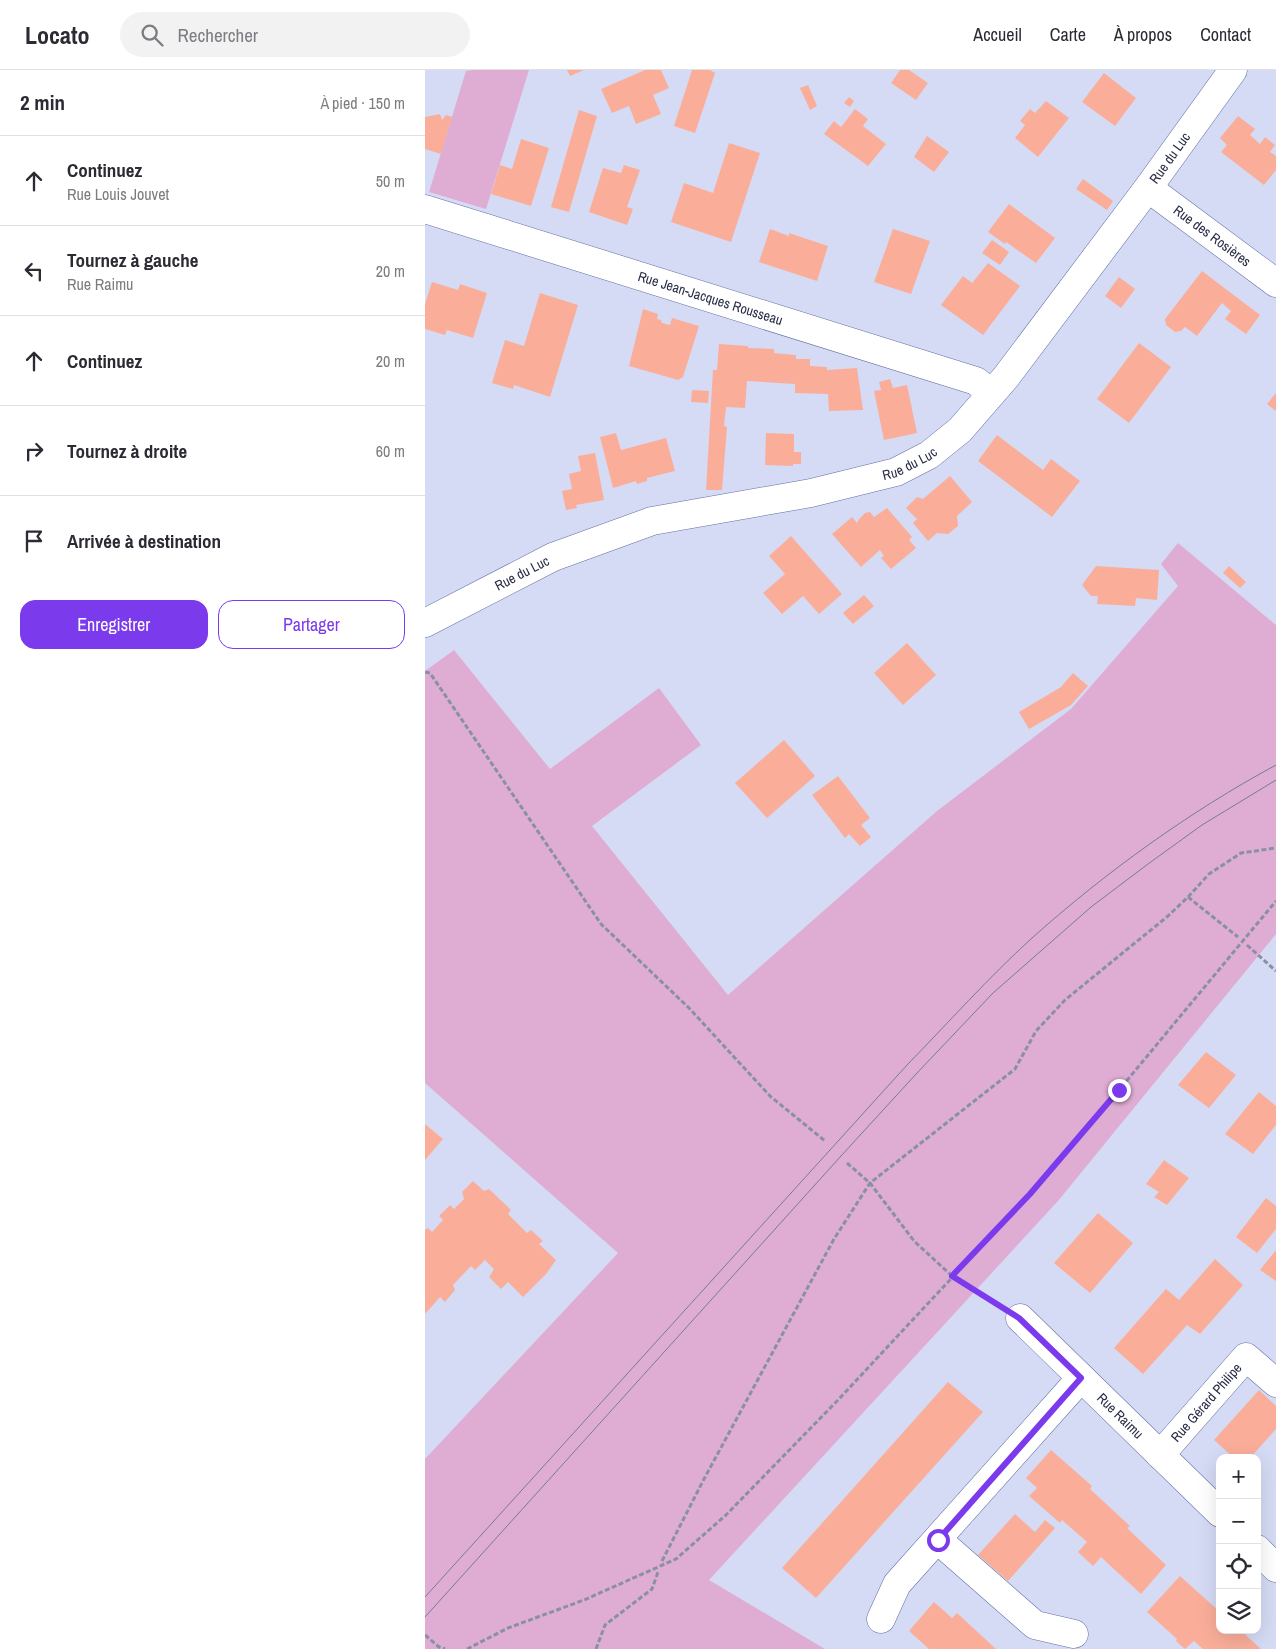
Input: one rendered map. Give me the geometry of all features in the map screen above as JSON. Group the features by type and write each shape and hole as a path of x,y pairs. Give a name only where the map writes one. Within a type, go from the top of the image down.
{"street":[{"name":"Rue du Luc","path":"425,623 553,557 652,520 811,493 896,472 929,455 960,430 1006,378 1148,188 1233,70"},
{"name":"Rue des Rosières","path":"1148,188 1276,283"},
{"name":"Rue Jean-Jacques Rousseau","path":"425,209 976,381 991,393"},
{"name":"Rue Raimu","path":"1019,1318 1216,1509"},
{"name":"Rue Gérard Philipe","path":"1160,1455 1247,1356 1276,1384"},
{"path":"881,1619 897,1584 1081,1378"},
{"path":"938,1540 1035,1625 1074,1634"},
{"path":"1261,1554 1276,1568"}],"path":[{"path":"425,672 430,673 601,924 689,1008 770,1096 825,1141"},
{"path":"662,1562 833,1240 870,1183 1015,1069 1036,1031 1065,1000 1169,916 1209,874 1241,853 1276,848"},
{"path":"1188,897 1238,937"},
{"path":"467,1649 508,1628 584,1600 675,1559 726,1514 810,1429 1030,1194 1276,901"},
{"path":"1247,945 1276,970"},
{"path":"847,1163 870,1183 914,1241 952,1276 1019,1318"},
{"path":"596,1649 605,1626 652,1589 658,1572"},
{"path":"425,1635 439,1647 445,1649"}],"shaded area":[{"path":"529,70 486,209 429,192 466,71"},
{"path":"1178,543 1276,625 1276,934 1058,1201 709,1580 825,1649 425,1649 425,1459 618,1253 425,1083 425,671 454,650 550,769 659,688 701,745 592,826 728,995 937,811 1071,709 1178,586 1161,564"}],"building":[{"path":"567,70 584,70 570,76"},
{"path":"645,70 661,70 669,88 653,95 661,114 636,124 629,106 612,113 601,89"},
{"path":"692,70 710,70 715,73 695,133 674,126"},
{"path":"900,70 909,70 928,83 916,100 891,83"},
{"path":"1104,73 1136,98 1115,126 1082,102"},
{"path":"808,85 817,106 810,110 800,88"},
{"path":"849,97 854,101 850,107 844,103"},
{"path":"1046,101 1069,118 1038,157 1015,138 1025,125 1020,121 1030,109 1035,113"},
{"path":"855,109 868,119 863,126 886,144 868,166 824,134 834,121 841,127"},
{"path":"579,110 597,116 569,212 551,207"},
{"path":"440,114 442,120 446,115 452,117 441,154 425,149 425,117"},
{"path":"1238,116 1255,129 1250,135 1260,144 1265,137 1275,145 1270,152 1276,156 1276,170 1264,185 1221,152 1227,145 1220,138"},
{"path":"927,136 949,152 934,172 914,157"},
{"path":"521,139 549,148 531,206 491,194 500,165 512,169"},
{"path":"729,143 760,153 731,242 671,222 684,183 713,193"},
{"path":"624,165 640,170 627,207 633,209 627,225 589,212 603,168 621,173"},
{"path":"1083,179 1113,201 1107,210 1076,189"},
{"path":"1009,204 1055,238 1036,263 988,232"},
{"path":"770,229 789,236 789,233 828,246 817,281 759,262"},
{"path":"893,229 930,241 911,294 874,282"},
{"path":"992,240 1009,252 1000,265 982,253"},
{"path":"988,263 1020,286 983,335 941,305 963,276 972,283"},
{"path":"1202,271 1260,315 1246,334 1225,319 1231,311 1222,303 1197,336 1185,327 1181,331 1175,332 1166,325 1165,319"},
{"path":"1119,277 1135,289 1121,308 1105,296"},
{"path":"432,282 458,290 460,284 487,293 473,338 447,330 445,335 425,329 425,304"},
{"path":"540,293 578,305 550,397 514,385 513,389 492,383 505,340 524,346"},
{"path":"643,309 658,314 657,319 661,320 662,323 670,325 672,318 699,326 683,377 678,380 629,366"},
{"path":"1139,343 1171,367 1129,423 1097,399"},
{"path":"719,344 774,349 774,353 796,355 796,359 810,359 810,366 827,367 827,370 857,368 863,410 829,411 828,394 795,393 795,384 747,381 745,408 726,407 724,426 727,427 722,490 706,490 713,370 717,370"},
{"path":"890,379 893,388 907,385 917,433 884,440 874,391 881,390 879,382"},
{"path":"692,390 709,391 708,403 691,402"},
{"path":"1276,393 1276,411 1267,404"},
{"path":"616,433 621,450 666,438 675,471 647,478 647,481 637,484 636,481 613,488 600,437"},
{"path":"766,433 794,434 794,452 801,452 801,464 793,464 793,466 765,465"},
{"path":"997,435 1043,470 1051,459 1080,481 1052,517 978,461"},
{"path":"595,453 604,500 576,505 577,508 566,510 562,491 572,489 569,474 581,471 578,456"},
{"path":"950,476 972,502 957,516 958,526 948,534 937,533 928,541 913,523 917,519 906,508 917,497 923,499"},
{"path":"887,508 912,537 909,540 916,548 891,569 881,558 884,556 880,550 861,567 832,534 852,517 857,523 865,513 870,512 874,517"},
{"path":"791,536 842,594 819,614 803,596 782,614 763,593 785,574 769,556"},
{"path":"1096,566 1159,570 1157,600 1136,598 1135,606 1097,604 1098,596 1091,596 1082,585"},
{"path":"1229,566 1246,582 1240,588 1223,573"},
{"path":"864,595 874,606 853,624 843,613"},
{"path":"907,643 936,675 903,705 874,673"},
{"path":"1073,673 1088,686 1071,705 1029,729 1019,712 1061,687"},
{"path":"784,740 815,776 767,818 735,783"},
{"path":"838,776 870,818 861,825 871,837 860,846 849,834 845,838 812,795"},
{"path":"1206,1052 1236,1075 1209,1108 1178,1085"},
{"path":"1259,1092 1276,1106 1276,1125 1253,1154 1225,1134"},
{"path":"425,1124 443,1139 425,1160"},
{"path":"1164,1160 1189,1178 1167,1205 1154,1197 1159,1192 1146,1184"},
{"path":"473,1181 484,1191 489,1189 511,1210 508,1214 527,1233 531,1230 543,1241 539,1244 556,1260 546,1274 523,1297 508,1282 501,1289 489,1277 494,1269 485,1260 475,1270 471,1266 453,1285 455,1290 445,1302 440,1297 425,1314 425,1230 428,1228 432,1232 443,1220 439,1216 450,1205 454,1209 464,1199 462,1192"},
{"path":"1266,1198 1276,1206 1276,1229 1257,1253 1236,1237"},
{"path":"1098,1213 1133,1243 1090,1293 1054,1263"},
{"path":"1276,1250 1276,1281 1260,1270"},
{"path":"1215,1259 1243,1285 1200,1334 1187,1325 1143,1374 1114,1348 1166,1289 1179,1300"},
{"path":"948,1382 983,1412 816,1598 782,1568"},
{"path":"1259,1390 1276,1406 1276,1429 1254,1454 1230,1454 1214,1440"},
{"path":"1051,1450 1092,1486 1090,1489 1130,1526 1127,1528 1166,1565 1141,1594 1101,1557 1093,1566 1078,1552 1087,1542 1062,1520 1060,1523 1029,1496 1037,1488 1026,1478"},
{"path":"1015,1514 1035,1532 1045,1520 1055,1528 1008,1581 978,1555"},
{"path":"1180,1576 1216,1608 1216,1634 1244,1634 1261,1649 1203,1649 1194,1641 1185,1649 1176,1641 1177,1639 1147,1612"},
{"path":"934,1602 952,1618 957,1613 996,1649 929,1649 909,1631"}],"tram line":[{"path":"425,1597 907,1065 1000,969 1060,914 1149,844 1244,783 1276,765"},
{"path":"425,1617 841,1156 993,993 1091,907 1148,864 1202,825 1276,780"}],"route":[{"path":"938,1540 1081,1378 1019,1318 952,1276 1030,1194 1119,1090"}]}
